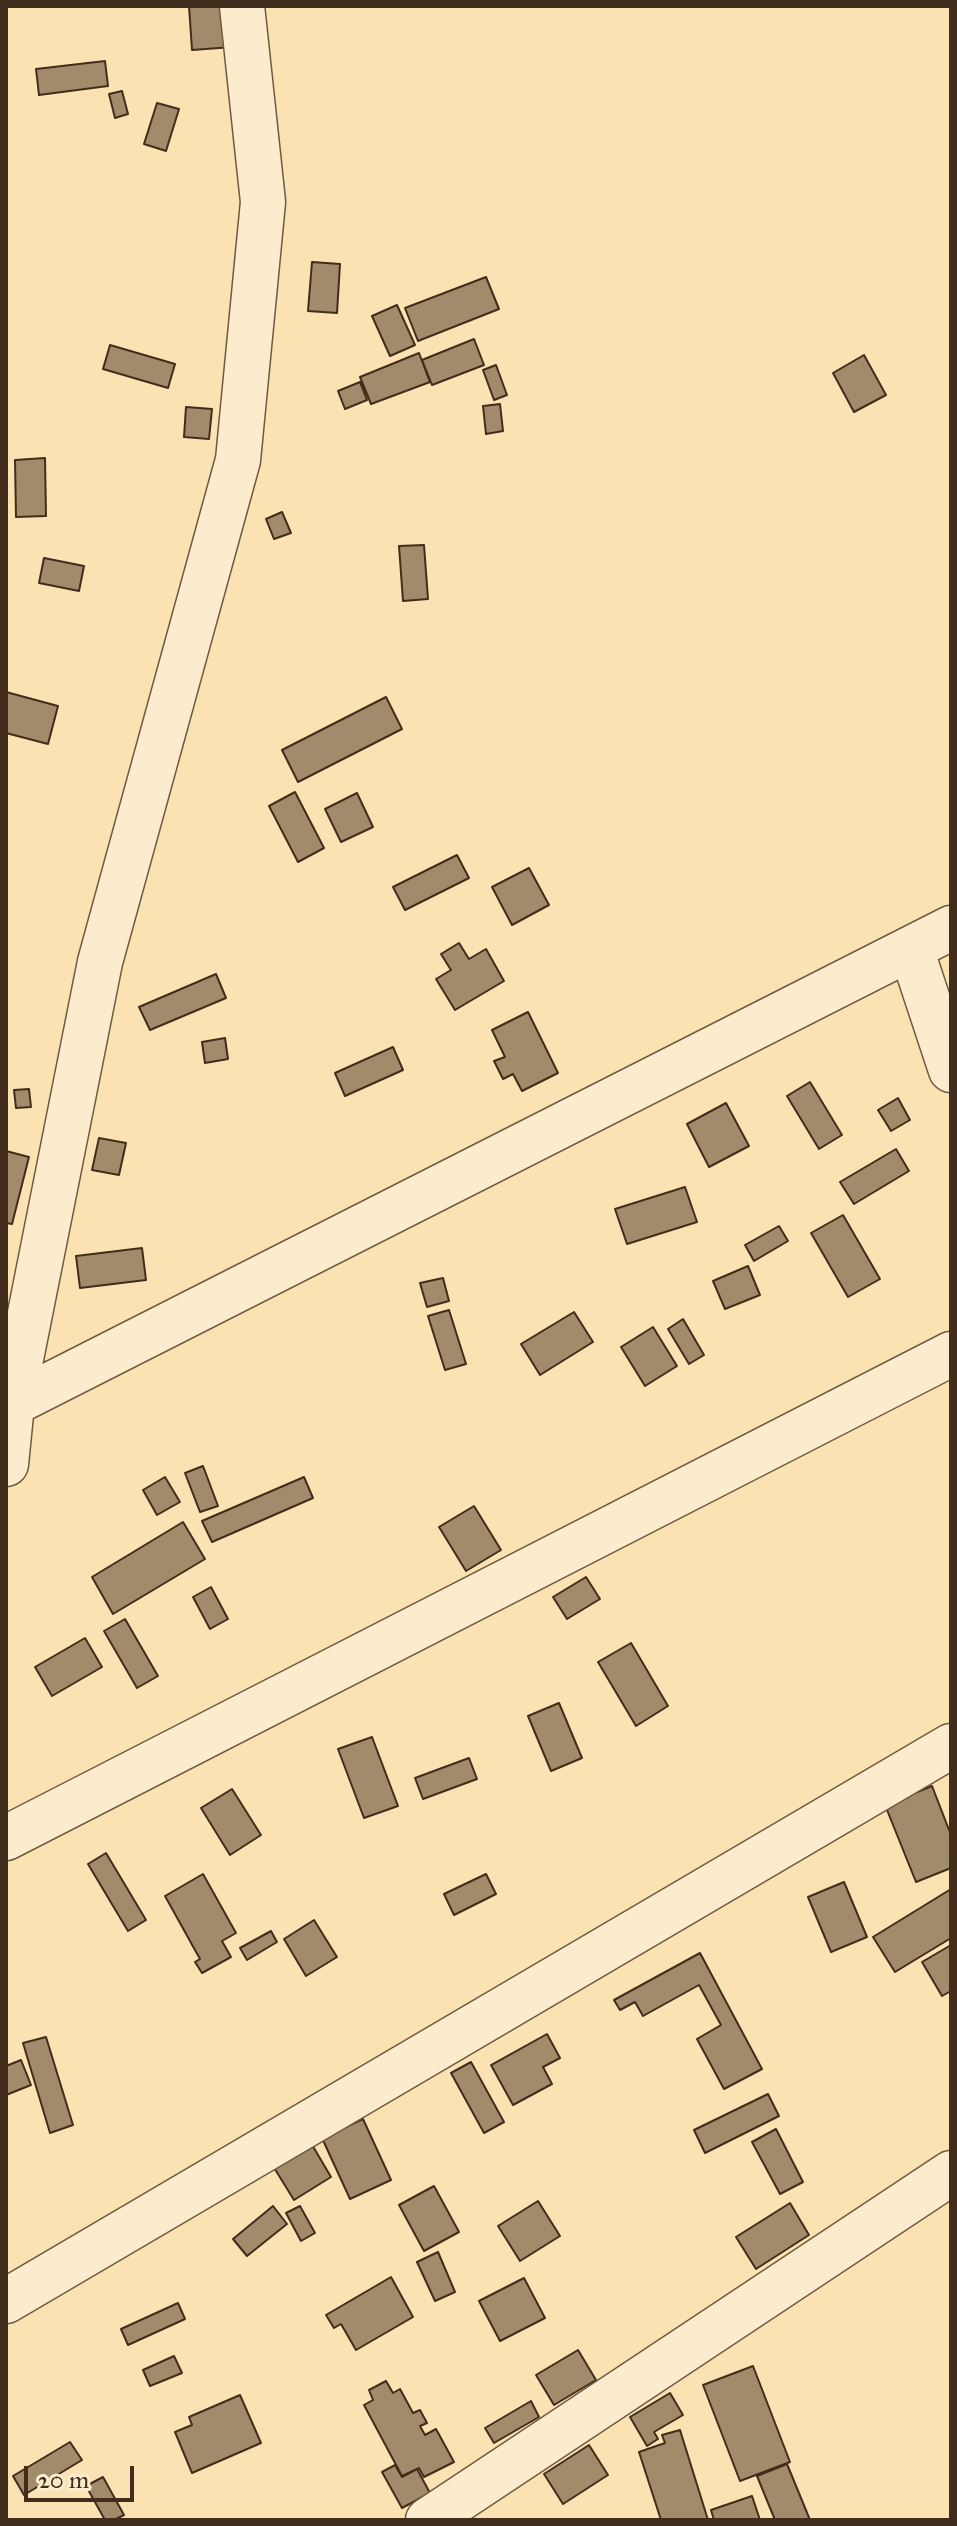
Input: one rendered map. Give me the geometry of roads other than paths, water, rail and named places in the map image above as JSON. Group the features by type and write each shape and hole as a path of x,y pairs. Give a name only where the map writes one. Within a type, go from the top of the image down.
{"street":[{"path":"6,1464 12,1404 100,962 238,460 263,202 242,6"},
{"path":"12,1404 951,928"},
{"path":"911,949 951,1070"},
{"path":"6,1838 951,1354"},
{"path":"6,2301 951,1746"},
{"path":"428,2520 951,2173"}]}
